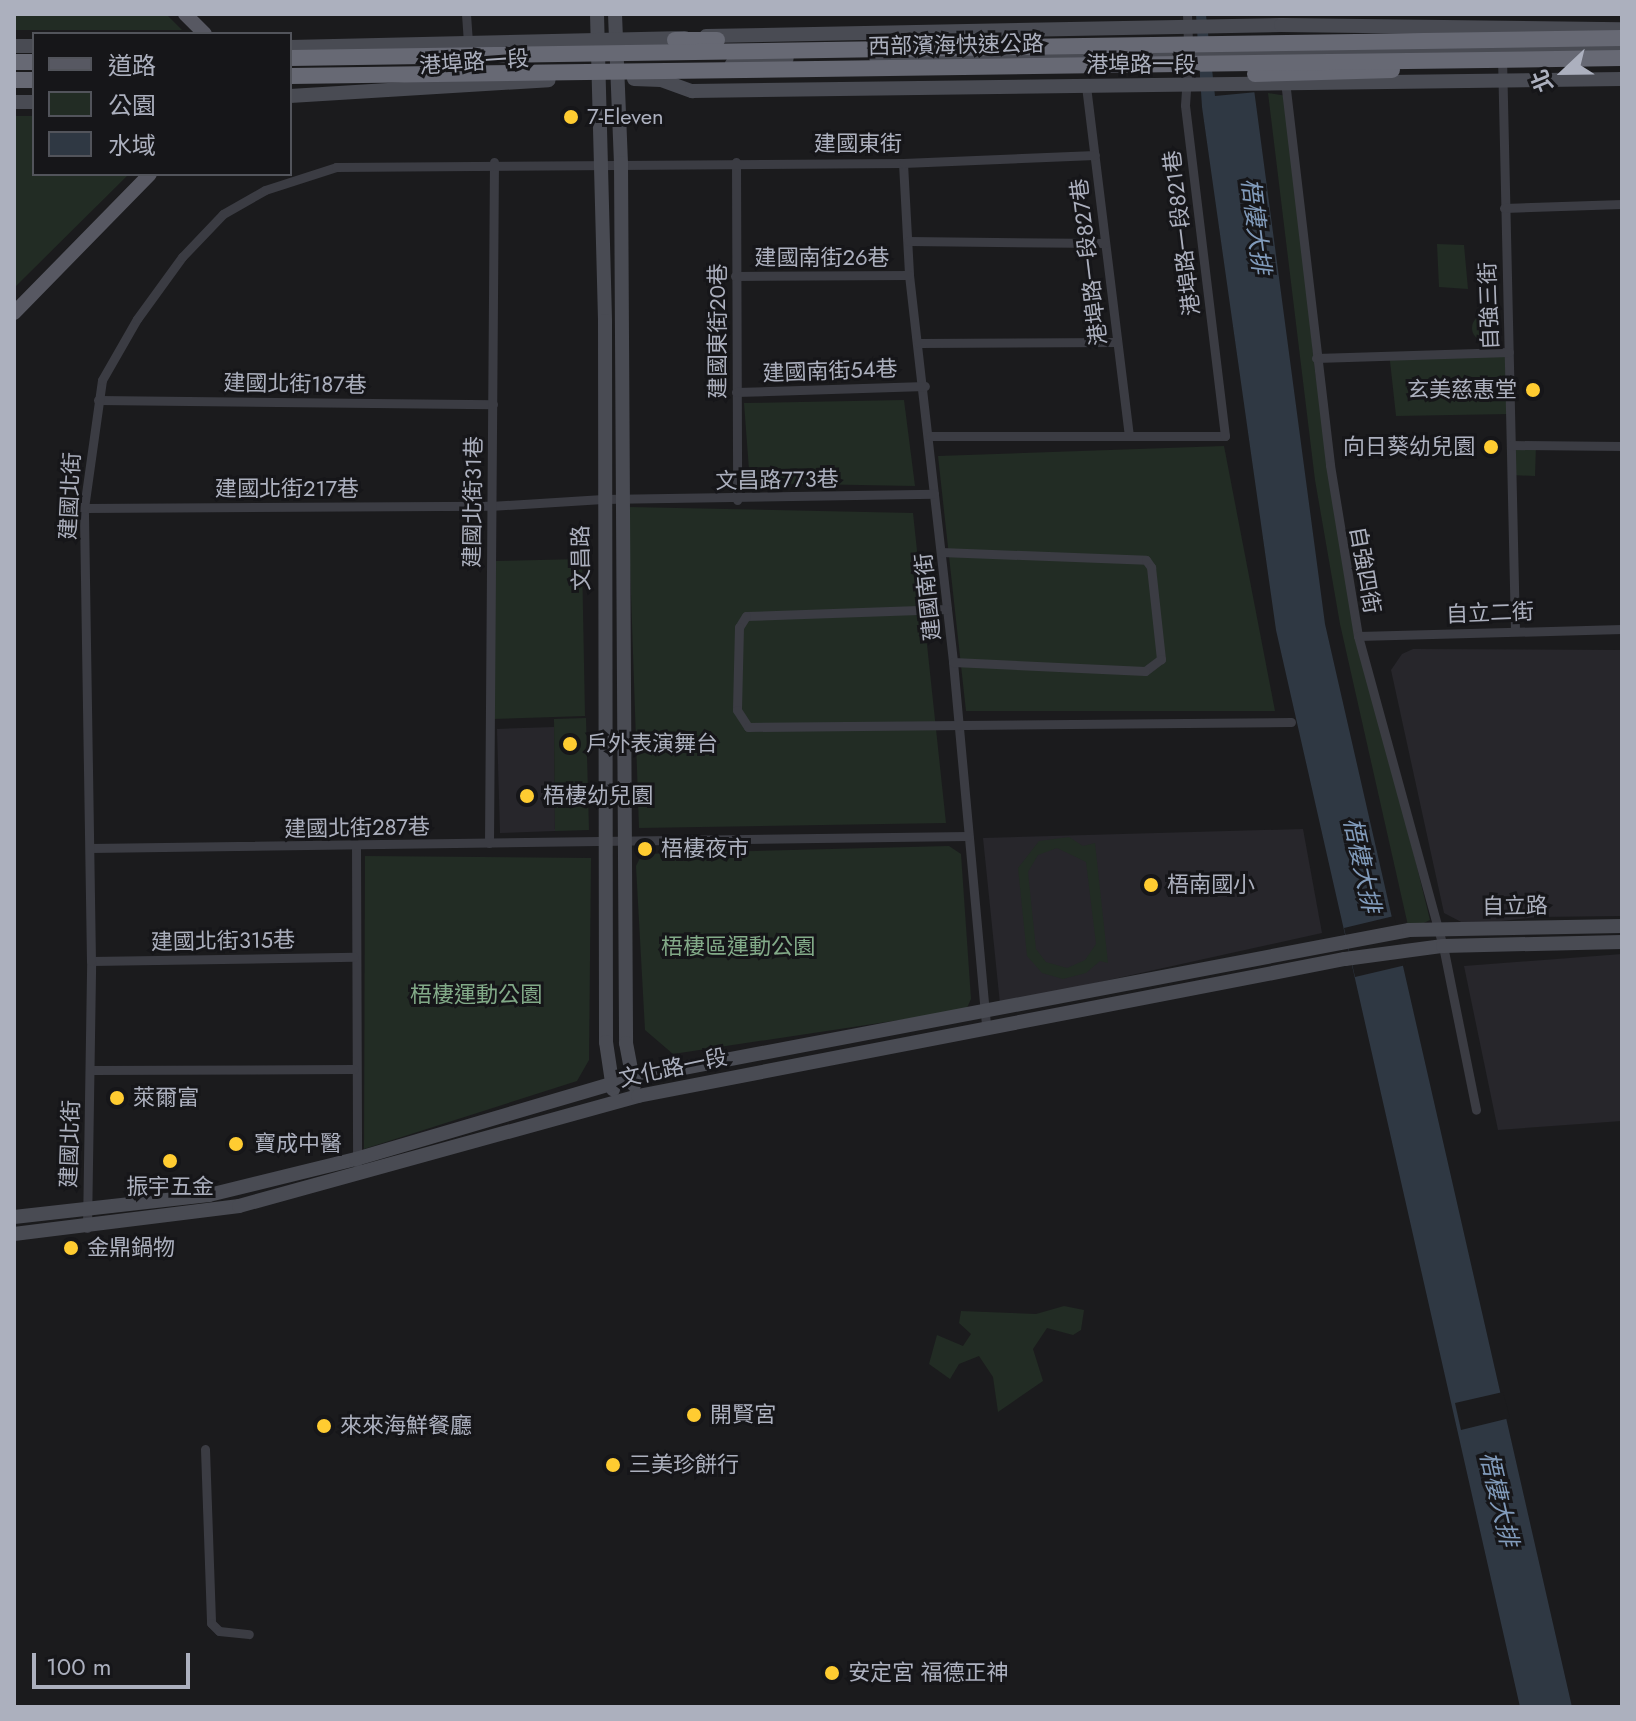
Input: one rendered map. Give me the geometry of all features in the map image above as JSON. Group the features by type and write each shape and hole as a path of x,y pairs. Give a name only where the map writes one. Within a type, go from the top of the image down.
{"highway":[{"path":"675,40 1414,33 1474,39"},
{"name":"西部濱海快速公路","path":"292,58 1622,38"},
{"name":"西部濱海快速公路","path":"292,76 1622,58"},
{"path":"661,80 1362,73 1478,60"}],"main road":[{"path":"185,14 203,32"},
{"path":"14,313 148,176"}],"street":[{"path":"466,14 468,41"},
{"name":"文昌路","path":"597,14 596,77 602,162 606,1042 616,1102"},
{"name":"文昌路","path":"615,14 621,163 626,1043 631,1078 638,1096"},
{"name":"港埠路一段","path":"292,47 468,41 675,40 728,33 1188,20 1502,30 1622,29"},
{"name":"港埠路一段821巷","path":"1129,434 1225,436 1185,105 1189,88 1188,20"},
{"name":"自強四街","path":"1281,25 1316,358 1358,636 1436,930 1443,946 1476,1110"},
{"name":"自強三街","path":"1502,30 1515,630"},
{"name":"港埠路一段","path":"675,40 772,59"},
{"name":"港埠路一段","path":"292,96 596,77 661,80 772,59 1622,48"},
{"name":"港埠路一段","path":"661,80 692,91 1086,86 1189,88 1285,83 1622,79"},
{"name":"港埠路一段827巷","path":"1086,86 1129,434"},
{"name":"建國東街","path":"621,163 903,163 1095,155"},
{"name":"建國北街","path":"87,1228 91,961 84,508 102,380 137,319 182,257 223,214 265,190 336,167 494,162 621,163"},
{"name":"建國北街31巷","path":"489,843 494,162"},
{"name":"建國東街20巷","path":"736,162 737,500"},
{"name":"建國南街","path":"903,163 909,275 925,386 986,1028"},
{"path":"1504,208 1622,204"},
{"path":"908,241 1105,243"},
{"name":"建國南街26巷","path":"735,276 909,275"},
{"path":"918,343 1117,342"},
{"path":"1316,358 1509,352"},
{"name":"建國南街54巷","path":"736,392 925,386"},
{"name":"建國北街187巷","path":"98,400 493,404"},
{"path":"930,436 1129,434"},
{"path":"1511,445 1622,446"},
{"name":"文昌路773巷","path":"603,499 737,500 934,494"},
{"name":"建國北街217巷","path":"84,508 490,506 603,499"},
{"path":"941,552 1146,560 1151,567 1161,659 1145,671 953,662"},
{"path":"947,609 746,616 739,627 737,710 748,727 1291,722"},
{"name":"自立二街","path":"1358,636 1622,629"},
{"name":"建國北街287巷","path":"90,848 968,836"},
{"path":"356,846 354,1069 356,1159 361,1174"},
{"name":"自立路","path":"1340,943 1409,930 1622,926"},
{"name":"自立路","path":"1345,959 1443,946 1622,942"},
{"name":"文化路一段","path":"14,1217 86,1212 209,1195 356,1159 631,1078 1340,943"},
{"name":"建國北街315巷","path":"91,961 354,957"},
{"name":"文化路一段","path":"14,1234 87,1228 239,1206 638,1096 1345,959"},
{"path":"91,1070 354,1069"},
{"path":"205,1449 211,1623 219,1631 249,1634"}],"shaded area":[{"path":"1413,649 1622,650 1622,916 1537,917 1467,925 1444,913 1391,670 1402,654"},
{"name":"梧棲幼兒園","path":"554,727 555,831 500,833 497,729"},
{"name":"梧南國小","path":"1303,829 1322,933 1000,1004 983,838"},
{"path":"1622,954 1622,1121 1498,1130 1464,966"}],"green space":[{"path":"14,14 166,14 182,30 14,30"},
{"path":"1268,93 1287,96 1315,371 1356,618 1430,920 1409,930 1340,624 1315,480"},
{"path":"14,116 32,116 32,176 127,176 14,288"},
{"path":"1437,244 1464,245 1468,289 1439,287"},
{"path":"1485,315 1494,319 1498,328 1494,337 1485,341 1476,337 1472,328 1476,319"},
{"path":"1389,352 1509,352 1510,414 1396,416"},
{"path":"904,400 915,486 750,483 744,403"},
{"path":"1511,445 1536,445 1535,476 1511,475"},
{"path":"1224,446 1275,711 966,711 938,456"},
{"path":"628,507 913,513 946,823 639,828"},
{"path":"582,559 585,716 491,719 494,561"},
{"path":"586,718 589,830 555,831 554,719"},
{"path":"1069,837 1083,846 1095,843 1108,963 1100,961 1086,973 1063,979 1042,973 1027,956 1018,868 1039,841","holes":["1057,848 1086,862 1096,944 1085,960 1067,968 1046,962 1036,949 1028,872 1038,855"]},
{"name":"梧棲區運動公園","path":"949,846 961,854 971,999 966,1010 673,1054 645,1030 636,866 642,854"},
{"name":"梧棲運動公園","path":"365,856 591,858 589,1060 577,1081 364,1149"},
{"path":"1064,1306 1084,1310 1081,1330 1073,1335 1047,1328 1033,1349 1043,1381 998,1412 993,1377 979,1356 959,1364 950,1379 929,1364 937,1335 963,1346 971,1334 959,1323 961,1311 1036,1314"}],"water":[{"name":"梧棲大排","path":"1196,14 1244,14 1325,624 1572,1707 1520,1707 1276,630 1202,107"}],"pier":[{"path":"1248,14 1257,92 1215,96 1206,15"},
{"path":"1394,916 1406,965 1355,977 1344,928"},
{"path":"1503,1392 1510,1418 1461,1430 1455,1403"}],"place":[{"name":"7-Eleven","path":"571,117"},
{"name":"玄美慈惠堂","path":"1533,390"},
{"name":"向日葵幼兒園","path":"1491,447"},
{"name":"戶外表演舞台","path":"570,744"},
{"name":"梧棲幼兒園","path":"527,796"},
{"name":"梧棲夜市","path":"645,849"},
{"name":"梧南國小","path":"1151,885"},
{"name":"萊爾富","path":"117,1098"},
{"name":"寶成中醫","path":"236,1144"},
{"name":"振宇五金","path":"170,1161"},
{"name":"金鼎鍋物","path":"71,1248"},
{"name":"開賢宮","path":"694,1415"},
{"name":"來來海鮮餐廳","path":"324,1426"},
{"name":"三美珍餅行","path":"613,1465"},
{"name":"安定宮 福德正神","path":"832,1673"}]}
